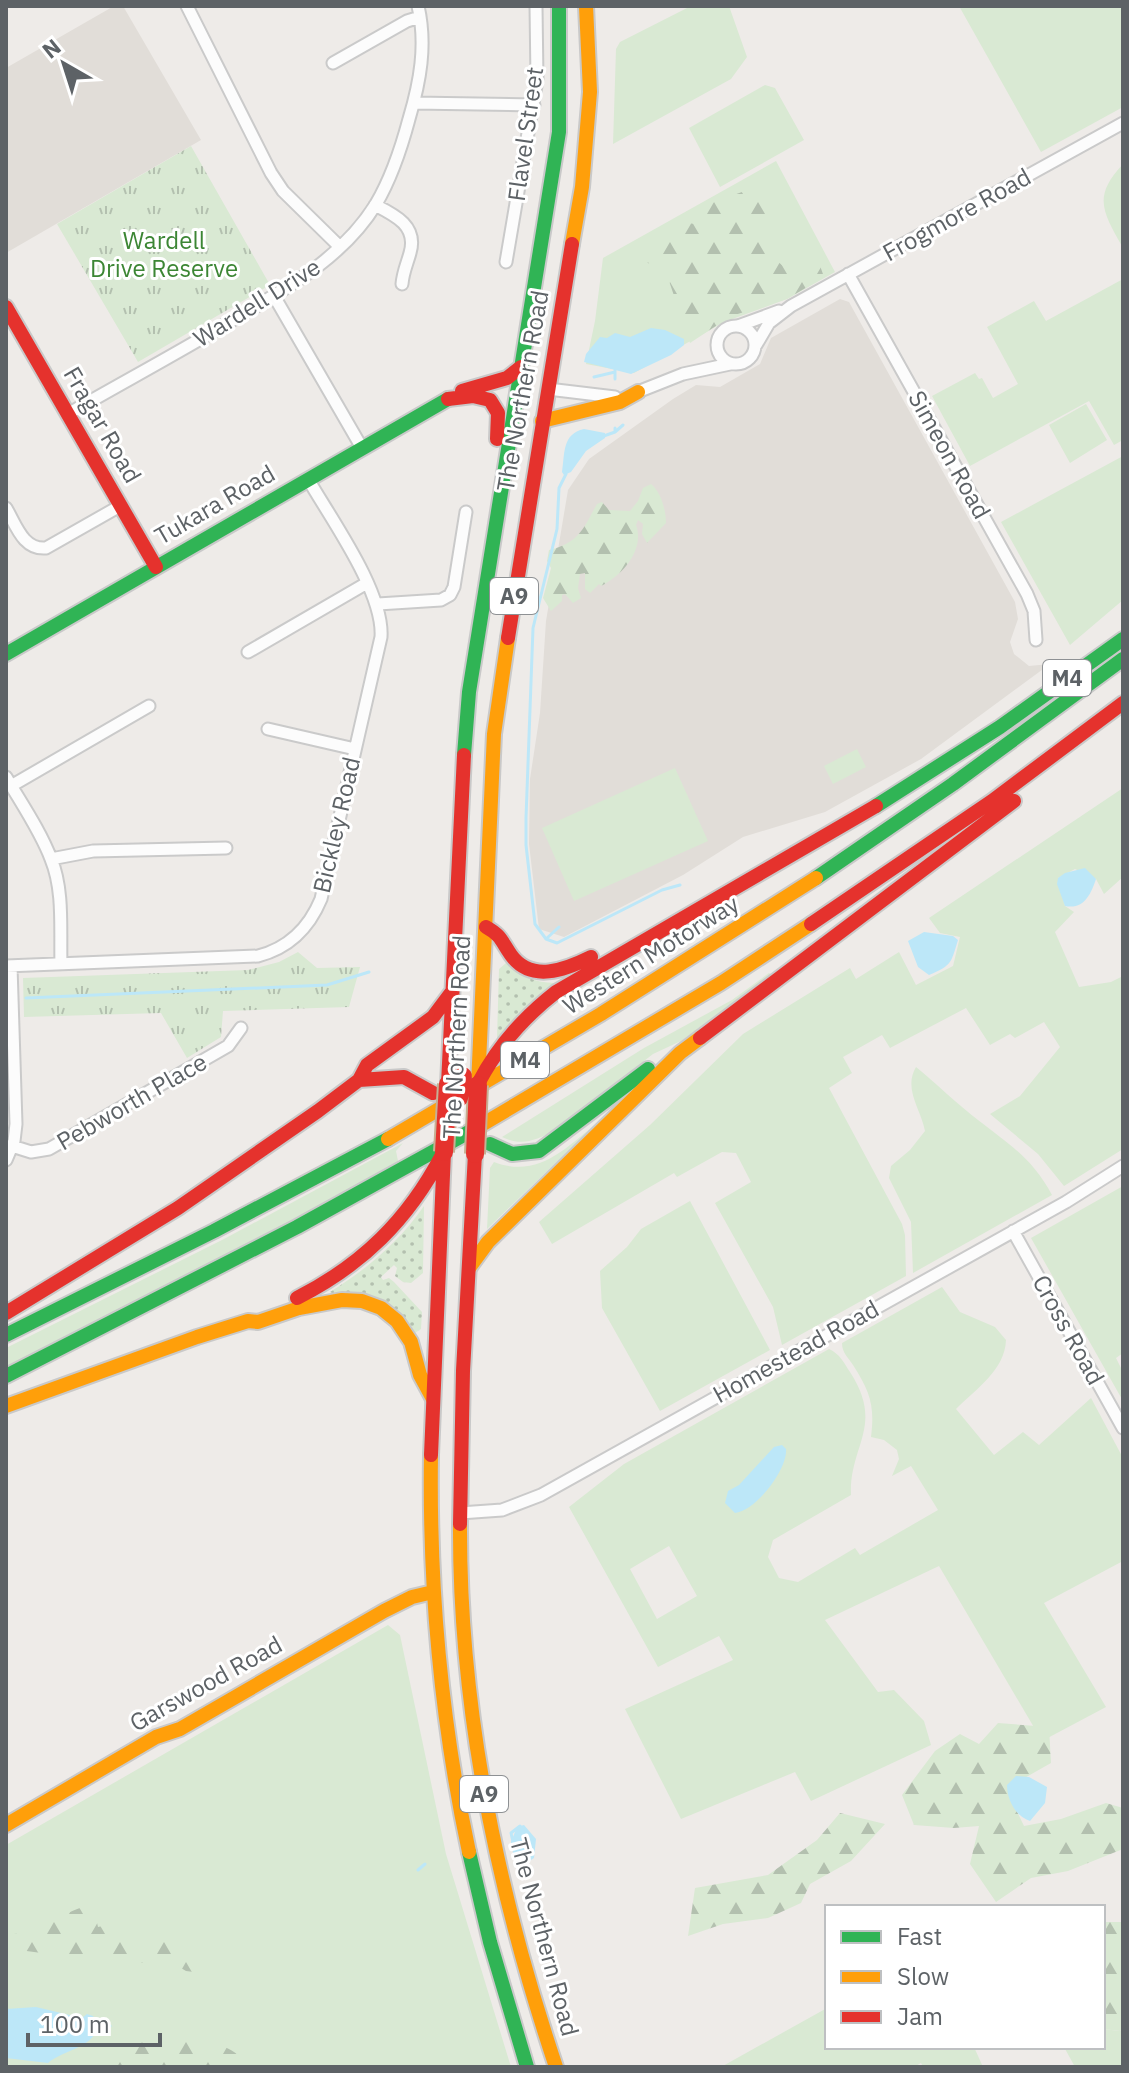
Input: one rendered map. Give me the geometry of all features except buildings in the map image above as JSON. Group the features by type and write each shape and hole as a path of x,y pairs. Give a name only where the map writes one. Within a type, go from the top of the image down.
{"main road":[{"name":"The Northern Road","path":"556,2067 508,1910 482,1783 464,1634 460,1513 473,1197 458,1160 462,1097 449,1042 469,692 559,132 559,6"},
{"name":"The Northern Road","path":"527,2067 495,1964 467,1849 449,1749 433,1592 433,1399 442,1207 458,1160 462,1097 479,1044 494,734 589,128 590,44 586,6"},
{"name":"Fragar Road","path":"6,307 156,567"},
{"path":"527,331 529,369 536,382 548,389"},
{"name":"Tukara Road","path":"6,654 448,399 469,388 507,378 521,367"},
{"path":"494,538 511,487 526,405 536,391 548,389"},
{"path":"542,421 620,402 638,392"},
{"path":"448,399 480,396 490,400 498,409 500,418 491,473 494,538"},
{"name":"M4","path":"486,927 503,936 510,954 525,967 547,973 567,969 1011,717 1123,639"},
{"name":"Western Motorway","path":"6,1335 308,1182 596,1018 836,865 991,757 1123,659"},
{"name":"M4","path":"6,1376 248,1255 512,1111 781,945 1024,778 1123,703"},
{"path":"359,1080 370,1083 383,1077 405,1076 462,1097 518,1025 556,992 914,784 1011,717"},
{"path":"469,1268 488,1242 680,1053 1006,807 1018,797 1024,778"},
{"path":"6,1313 186,1203 359,1080 367,1065 433,1017 451,992"},
{"path":"6,1406 248,1321 256,1314 308,1293 351,1268 377,1247 458,1160 539,1151 657,1062 680,1053"},
{"path":"248,1321 258,1322 314,1303 340,1298 375,1305 401,1326 410,1340 419,1373 433,1399"},
{"name":"Garswood Road","path":"6,1825 156,1737 180,1729 384,1611 412,1597 433,1592"}],"street":[{"path":"187,6 271,173 283,191 340,247"},
{"name":"Flavel Street","path":"506,262 534,105 538,57 536,6"},
{"path":"333,63 419,12"},
{"name":"Wardell Drive","path":"68,414 274,296 317,268 340,247 375,205 397,162 414,103 422,55 419,12"},
{"path":"414,103 534,105"},
{"name":"Frogmore Road","path":"756,345 769,323 791,306 1123,123"},
{"path":"375,205 403,221 411,236 402,284"},
{"name":"Simeon Road","path":"848,274 1027,594 1034,611 1036,640"},
{"path":"274,296 362,448"},
{"name":"Frogmore Road","path":"738,326 791,306"},
{"path":"548,389 606,397 638,392 683,374 730,364 739,365 753,354 756,345 751,333 738,326 724,330 707,359 683,374"},
{"path":"717,342 720,356 730,364"},
{"name":"Bickley Road","path":"9,966 247,958 267,954 291,941 311,920 321,899 381,637 381,618 378,604 367,583 308,479"},
{"path":"6,508 26,542 39,549 120,506"},
{"path":"378,604 441,600 450,595 454,587 466,512"},
{"path":"248,652 367,583"},
{"path":"61,964 58,889 51,859 9,782 149,706"},
{"path":"268,729 355,749"},
{"path":"51,859 102,851 226,848"},
{"path":"6,1160 12,1146 9,966"},
{"name":"Pebworth Place","path":"12,1146 35,1153 49,1149 228,1046 241,1028"},
{"name":"Homestead Road","path":"460,1513 502,1510 541,1495 1066,1202 1123,1166"},
{"name":"Cross Road","path":"1013,1231 1123,1428"}],"shaded area":[{"path":"114,6 123,6 201,140 6,253 6,68"},
{"path":"840,299 849,302 1015,602 1018,619 1010,642 1014,654 1029,666 1050,664 921,759 825,812 743,837 683,875 564,937 539,929 529,844 530,779 540,713 546,621 568,490 589,459 673,399 696,385 720,387 760,364 771,338"}],"green space":[{"path":"691,6 729,6 747,57 731,79 613,144 616,49 620,42"},
{"path":"959,6 1123,6 1123,107 1041,152"},
{"path":"765,85 775,88 804,140 720,187 689,128"},
{"name":"Wardell Drive Reserve","path":"191,146 270,285 138,362 57,224"},
{"path":"776,161 835,272 787,299 724,322 634,373 586,364 603,258"},
{"path":"1123,164 1123,248 1106,214 1104,196 1107,186"},
{"path":"742,192 768,206 776,260 790,272 818,260 824,277 787,299 731,316 690,343 666,272 642,260 647,241 675,220 694,224 703,206"},
{"path":"1123,279 1123,440 1114,445 1089,401 970,466 932,396 975,373 979,379 982,378 993,398 1018,384 987,327 1034,301 1046,321"},
{"path":"1086,404 1107,440 1070,463 1049,425"},
{"path":"1123,456 1123,600 1070,645 1001,522"},
{"path":"651,484 662,502 666,523 647,543 642,534 643,524 638,520 635,552 624,568 590,593 585,589 585,573 580,574 578,588 581,598 573,603 565,594 562,595 562,601 551,611 543,598 551,568 547,561 549,550 574,539 597,504 602,502 609,510 630,511 643,488"},
{"path":"857,749 866,767 833,784 824,766"},
{"path":"675,768 708,841 574,901 542,828"},
{"path":"1123,788 1123,877 1104,894 1096,879 1075,869 1058,878 1065,906 1074,912 1055,932 1079,987 1111,982 1123,976 1123,1149 1064,1186 1038,1154 990,1114 1020,1096 1060,1047 1044,1022 1015,1038 1010,1034 990,1045 966,1008 890,1048 882,1035 843,1057 852,1073 829,1088 902,1224 906,1276 782,1345 773,1307 715,1203 751,1182 736,1153 722,1152 677,1177 674,1173 552,1244 539,1222 650,1125 743,1034 850,968 856,979 899,952 916,985 953,966 960,937 940,933 929,918"},
{"path":"298,952 317,968 360,967 349,1007 223,1011 221,1037 187,1058 161,1013 24,1017 23,978 248,970 279,962"},
{"path":"506,963 529,978 555,983 497,1038 499,969"},
{"path":"769,973 772,975 681,1041 653,1054 555,1130 529,1141 516,1142 502,1137 644,1048 732,1000"},
{"path":"916,1067 1020,1153 1052,1195 913,1273 911,1222 889,1178 891,1166 910,1150 925,1131 912,1091 912,1075"},
{"path":"598,1122 487,1229 490,1168 494,1162 524,1167 538,1164 563,1151"},
{"path":"403,1143 396,1151 398,1161 382,1174 6,1369 6,1348 224,1239"},
{"path":"1123,1186 1123,1353 1116,1358 1123,1372 1123,1401 1031,1238"},
{"path":"690,1201 770,1350 660,1411 602,1308 600,1271 627,1247 641,1229"},
{"path":"424,1206 423,1273 411,1283 403,1282 395,1276 397,1268 394,1265 381,1277 394,1282 422,1312 421,1329 415,1333 330,1292 382,1254"},
{"path":"942,1287 960,1312 995,1327 1006,1340 1001,1361 995,1370 956,1409 994,1455 1023,1432 1039,1445 1091,1398 1123,1458 1123,1561 1044,1603 1106,1707 1042,1741 939,1566 825,1620 878,1692 894,1690 924,1721 931,1745 811,1801 795,1772 681,1819 625,1709 733,1660 719,1636 658,1667 569,1507 624,1464 829,1349 839,1356 850,1372 865,1407 863,1435 855,1462 851,1495 773,1540 768,1557 779,1578 798,1582 855,1548 860,1555 938,1510 911,1466 892,1476 899,1459 897,1450 884,1440 871,1437 870,1399 842,1343","holes":["669,1546 697,1596 657,1619 630,1569"]},
{"path":"388,1625 400,1635 446,1854 511,2067 6,2067 6,1845"},
{"path":"998,1723 1049,1727 1051,1763 1021,1780 1008,1793 1024,1826 1061,1819 1106,1803 1123,1808 1123,1849 1068,1871 1031,1878 996,1902 970,1864 979,1826 914,1825 902,1795 935,1751 960,1734 979,1744"},
{"path":"840,1813 885,1824 851,1861 810,1884 801,1903 768,1918 723,1924 688,1936 695,1888 768,1875 817,1840"},
{"path":"84,1907 95,1914 98,1927 111,1924 132,1941 147,1947 161,1941 179,1941 195,1965 194,1972 186,1971 166,1959 144,1963 116,1961 97,1954 79,1958 19,1950 14,1934 43,1927"},
{"path":"1105,1922 1123,1922 1123,2029 1105,2029"},
{"path":"825,2009 825,2049 975,2049 983,2067 923,2067 921,2063 914,2067 721,2067"},
{"path":"1105,2029 1123,2029 1123,2067 1075,2067 1065,2049 1105,2049"},
{"path":"181,2036 232,2050 243,2061 224,2066 109,2065 118,2045 138,2038 168,2045"}],"water":[{"path":"651,328 665,330 684,339 684,345 671,355 631,374 584,362 586,354 600,337 607,338 615,333 630,337"},
{"path":"584,429 605,433 605,438 586,451 571,472 564,475 568,440"},
{"path":"1085,868 1096,879 1092,890 1086,900 1077,906 1065,906 1057,884 1058,878"},
{"path":"924,932 953,936 958,940 950,962 929,975 918,967 908,941"},
{"path":"782,1445 786,1449 785,1457 776,1478 752,1505 735,1513 725,1503 728,1491 739,1485 774,1447"},
{"path":"1016,1776 1029,1777 1047,1787 1045,1803 1030,1821 1017,1812 1009,1796 1007,1785"},
{"path":"524,1825 536,1839 534,1858 522,1866 515,1863 511,1842 517,1827"},
{"path":"36,2007 82,2018 87,2014 93,2016 95,2034 82,2045 48,2063 6,2058 6,2009"}],"waterway":[{"path":"615,370 615,379"},
{"path":"594,377 615,372"},
{"path":"615,432 623,425"},
{"path":"601,437 615,432 615,428"},
{"path":"566,474 559,488 557,529 533,628 526,845 535,924 546,939 557,943 662,890 680,885"},
{"path":"547,938 559,927"},
{"path":"26,998 327,985 369,972"},
{"path":"513,1842 511,1833 520,1826"},
{"path":"418,1870 425,1864"},
{"path":"95,2031 110,2026"}],"traffic: fast":[{"path":"464,755 469,692 559,132 559,6"},
{"path":"6,654 448,399"},
{"path":"876,806 1000,727 1123,639"},
{"path":"816,878 953,784 1123,659"},
{"path":"490,1144 512,1154 539,1151 648,1069"},
{"path":"6,1376 297,1227 478,1127"},
{"path":"6,1335 214,1231 388,1139"},
{"path":"469,1852 490,1942 527,2067"}],"traffic: slow":[{"path":"572,244 582,187 590,92 586,6"},
{"path":"542,421 620,402 638,392"},
{"path":"478,1085 494,734 508,638"},
{"path":"388,1139 601,1014 816,878"},
{"path":"478,1127 721,983 811,924"},
{"path":"469,1268 488,1242 680,1053 700,1038"},
{"path":"6,1406 197,1337 248,1321 258,1322 299,1308 342,1300 362,1301 381,1308 397,1321 411,1342 420,1375 433,1399"},
{"path":"431,1455 432,1555 439,1655 451,1754 469,1852"},
{"path":"460,1524 466,1663 486,1799 516,1934 556,2067"},
{"path":"6,1825 156,1737 180,1729 384,1611 412,1597 433,1592"}],"traffic: jam":[{"path":"508,638 572,244"},
{"path":"6,307 156,567"},
{"path":"462,391 507,378 521,367"},
{"path":"448,399 473,396 490,400 498,413 497,439"},
{"path":"811,924 992,801 1123,703"},
{"path":"448,1084 464,755"},
{"path":"700,1038 1014,801"},
{"path":"479,1082 513,1033 556,992 876,806"},
{"path":"486,927 498,936 519,964 528,969 560,969 591,957"},
{"path":"6,1313 178,1208 318,1111 359,1080 367,1065 433,1017 451,993"},
{"path":"459,1098 463,1076"},
{"path":"359,1080 404,1077 433,1093"},
{"path":"444,1152 448,1084"},
{"path":"475,1154 478,1085"},
{"path":"431,1455 444,1152"},
{"path":"460,1524 463,1371 475,1154"},
{"path":"297,1298 342,1271 381,1238 414,1200 442,1155"}]}
